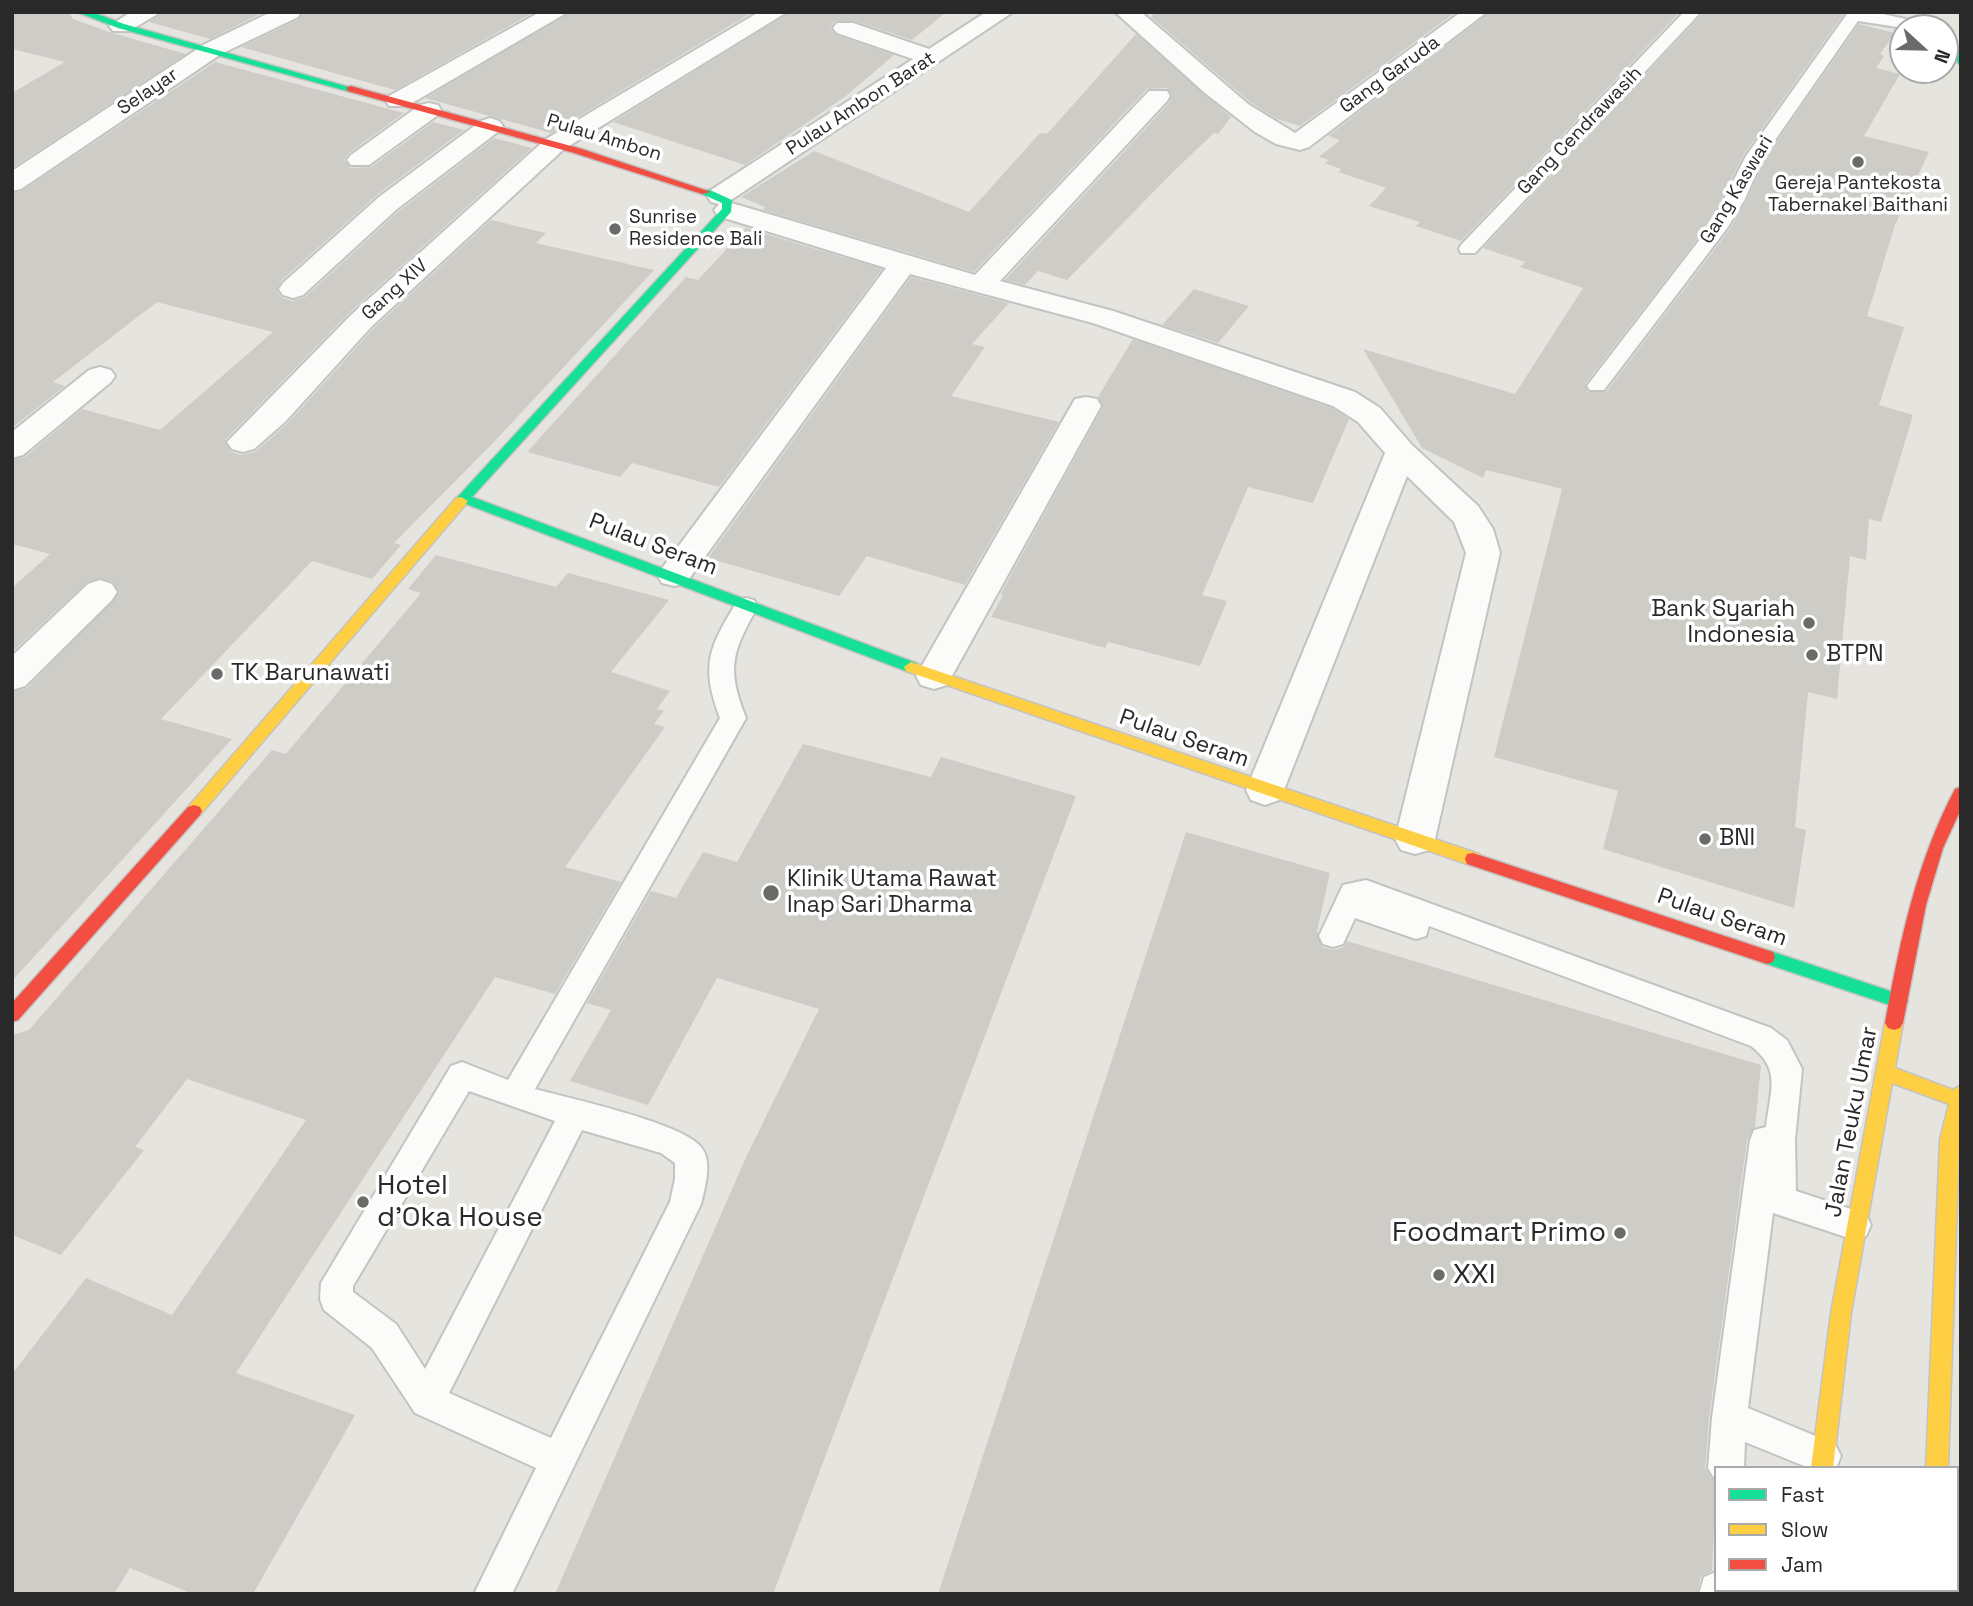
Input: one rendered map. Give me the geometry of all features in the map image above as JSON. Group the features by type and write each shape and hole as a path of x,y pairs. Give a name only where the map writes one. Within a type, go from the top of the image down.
{"street":[{"name":"Pulau Ambon","path":"82,12 121,26 555,144 724,203"},
{"path":"121,26 150,12"},
{"name":"Selayar","path":"12,183 213,49 290,12"},
{"path":"398,101 557,12"},
{"name":"Gang XIV","path":"243,442 274,415 361,321 555,144 776,12"},
{"name":"Pulau Ambon Barat","path":"724,203 1002,12"},
{"name":"Gang Garuda","path":"1141,14 1202,78 1284,141 1294,143 1476,12"},
{"path":"845,28 932,58"},
{"path":"982,284 1158,96"},
{"path":"360,159 429,110"},
{"path":"293,289 388,203 490,126"},
{"path":"12,1015 216,786 463,498 724,203 902,264 1103,317 1260,368 1344,399 1369,415 1401,452 1466,514 1476,529 1483,553 1415,839"},
{"path":"674,575 902,264"},
{"path":"12,448 100,376"},
{"path":"934,676 1086,406"},
{"path":"1265,790 1401,452"},
{"name":"Pulau Seram","path":"463,498 674,575 746,606 934,676 1265,790 1899,1001"},
{"path":"12,677 100,592"},
{"name":"Jalan Teuku Umar","path":"1823,1462 1855,1225 1899,1001 1928,869 1945,815 1961,793"},
{"path":"1885,1073 1960,1097 1955,1141 1954,1282 1937,1466"}],"lane":[{"name":"Gang Cendrawasih","path":"1468,250 1693,12"},
{"name":"Gang Kaswari","path":"1597,386 1719,227 1736,199 1755,156 1853,17 1870,16 1889,20"},
{"path":"515,1096 733,719 719,685 719,653 746,606"},
{"path":"1333,936 1346,904 1720,1026 1766,1052 1773,1063 1770,1197 1729,1418 1726,1466"},
{"path":"492,1594 685,1204 691,1179 690,1156 670,1142 515,1096 462,1075 337,1283 336,1299 384,1336 426,1401 557,1460"},
{"path":"426,1401 575,1113"},
{"path":"1770,1197 1855,1225"},
{"path":"1729,1418 1823,1462"}],"building":[{"path":"12,12 69,12 73,19 112,33 186,54 12,168 12,93 65,62 12,49"},
{"path":"164,12 264,12 210,39 149,22"},
{"path":"303,12 534,12 395,90 241,47 299,19"},
{"path":"571,12 753,12 551,133 425,98"},
{"path":"790,12 946,12 912,40 854,21 835,21 830,28 836,35 894,55 846,96 745,165 613,122"},
{"path":"1155,12 1456,12 1300,126 1277,119 1250,102 1151,17"},
{"path":"1490,12 1680,12 1461,241 1416,226 1420,222 1369,206 1386,188 1338,172 1341,169 1325,163 1329,160 1319,157 1340,140 1328,136"},
{"path":"1704,12 1845,12 1744,154 1709,224 1585,384 1588,392 1606,392 1730,229 1747,200 1766,157 1859,24 1889,32 1889,41 1880,54 1884,56 1876,68 1889,71 1889,84 1894,84 1864,136 1929,152 1895,225 1867,316 1904,327 1879,405 1913,415 1881,522 1869,519 1866,560 1850,556 1837,699 1808,692 1795,827 1806,830 1794,908 1603,849 1618,791 1494,757 1562,489 1486,470 1483,478 1422,448 1363,349 1515,394 1583,288 1520,267 1525,262 1483,248"},
{"path":"1136,34 1231,117 1218,134 1214,133 1174,171 1067,280 1038,271 1025,285 1005,280 1169,103 1172,95 1167,88 1147,89 974,272 763,210 765,207 741,197 814,151 969,212 1040,133 1047,134"},
{"path":"215,62 404,113 349,153 344,160 351,168 371,167 433,122 464,130 377,195 281,281 277,290 282,298 292,301 305,297 399,211 494,138 532,148 349,313 225,440 231,452 242,455 255,452 287,424 373,329 491,220 546,233 536,243 654,270 493,443 394,543 401,545 372,579 312,561 161,719 232,739 12,981 12,692 27,688 119,593 113,582 101,578 87,582 12,652 12,588 50,554 12,544 12,460 25,457 82,409 160,430 273,332 157,302 53,382 65,386 12,428 12,193 22,191"},
{"path":"746,228 882,269 719,487 632,463 620,477 527,452 686,277 698,280"},
{"path":"911,277 1009,303 972,344 985,347 951,396 1059,422 965,585 867,556 839,596 708,558"},
{"path":"1194,289 1249,306 1218,343 1162,325"},
{"path":"1133,339 1332,408 1349,419 1313,503 1248,487 1202,595 1227,601 1200,666 1108,642 1105,648 991,617 1003,595 1000,595 1103,407 1098,397"},
{"path":"436,555 556,587 568,573 669,600 611,672 670,691 657,709 664,711 654,724 665,727 565,867 621,882 555,994 495,977 236,1373 355,1415 253,1594 193,1594 130,1568 114,1594 12,1594 12,1374 86,1278 172,1315 306,1120 187,1079 135,1147 144,1150 61,1255 12,1235 12,1035 29,1030 272,750 286,754 421,593 408,589"},
{"path":"803,744 931,777 941,757 1076,796 773,1594 555,1594 747,1155 819,1009 717,978 648,1105 570,1081 611,1010 587,1003 651,891 676,898 703,852 737,862"},
{"path":"1186,832 1330,873 1317,931 1322,947 1334,950 1344,947 1347,941 1761,1065 1755,1127 1747,1140 1709,1418 1705,1468 1714,1481 1712,1571 1701,1576 1697,1594 938,1594"}],"traffic: fast":[{"path":"82,12 121,26 351,89"},
{"path":"461,501 727,210 728,202 706,192"},
{"path":"463,498 911,667"},
{"path":"1767,957 1899,1001"}],"traffic: slow":[{"path":"194,811 461,501"},
{"path":"911,667 1473,859"},
{"path":"1822,1466 1841,1313 1894,1023"},
{"path":"1885,1072 1959,1100"},
{"path":"1937,1466 1949,1139 1961,1093"}],"traffic: jam":[{"path":"351,89 578,151 706,192"},
{"path":"1894,1023 1925,876 1947,820 1961,793"},
{"path":"12,1015 194,811"},
{"path":"1473,859 1767,957"}],"place":[{"name":"Gereja Pantekosta Tabernakel Baithani","path":"1858,162"},
{"name":"Sunrise Residence Bali","path":"615,229"},
{"name":"Bank Syariah Indonesia","path":"1809,623"},
{"name":"BTPN","path":"1812,655"},
{"name":"TK Barunawati","path":"217,674"},
{"name":"BNI","path":"1705,839"},
{"name":"Klinik Utama Rawat Inap Sari Dharma","path":"771,893"},
{"name":"Hotel d'Oka House","path":"363,1202"},
{"name":"Foodmart Primo","path":"1620,1233"},
{"name":"XXI","path":"1439,1275"}]}
